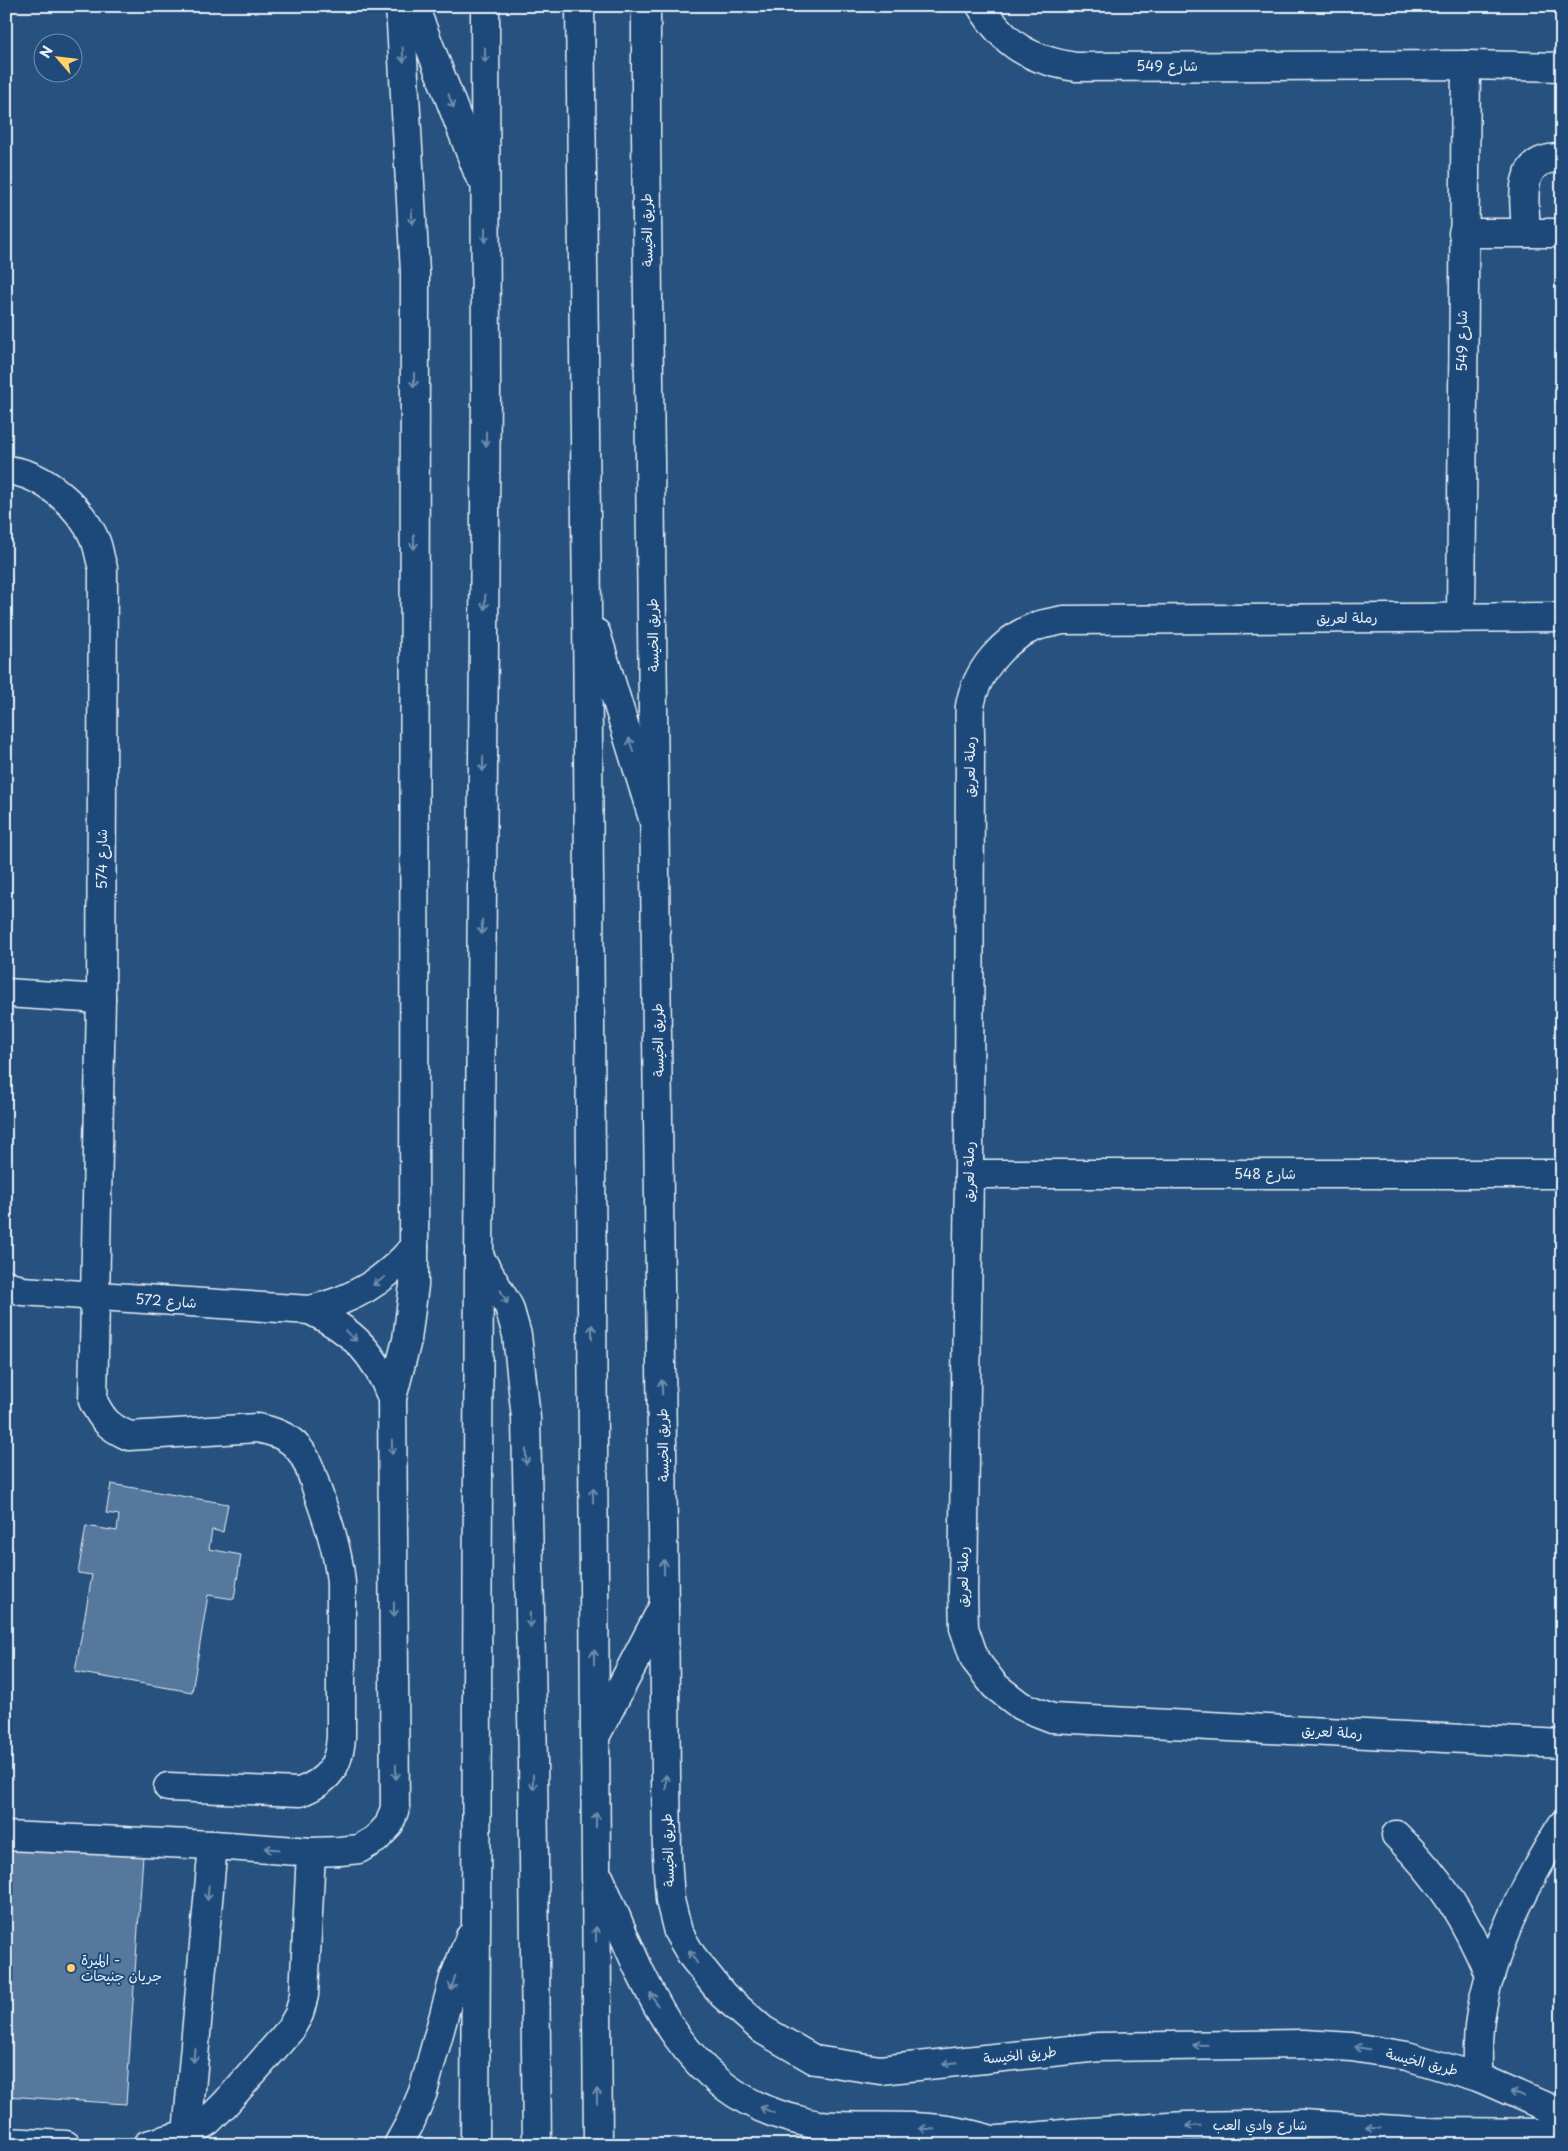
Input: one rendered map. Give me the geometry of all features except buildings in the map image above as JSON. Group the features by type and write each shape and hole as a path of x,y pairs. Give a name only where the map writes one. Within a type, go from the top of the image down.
{"street":[{"path":"6,1836 212,1845 311,1852 359,1849 376,1839 389,1825 395,1808 392,1398 407,1340 414,1285 414,272 400,6"},
{"path":"414,6 485,192"},
{"path":"476,2145 479,1256 486,390 485,6"},
{"path":"580,6 587,605 598,2145"},
{"name":"طريق الخيسة","path":"646,6 667,1856 670,1900 678,1932 692,1956 723,1996 763,2030 815,2060 880,2070 1099,2047 1304,2044 1352,2047 1408,2056 1478,2077 1562,2114"},
{"name":"شارع 549","path":"981,6 991,24 1008,41 1029,55 1052,63 1076,67 1466,65 1562,67"},
{"name":"شارع 549","path":"1461,616 1466,65"},
{"path":"1526,233 1524,187 1530,170 1545,159 1562,158"},
{"path":"1463,233 1562,233"},
{"name":"شارع 574","path":"6,470 38,480 62,496 81,516 91,533 103,568 101,999 93,1401 101,1417 113,1429 129,1436 257,1428 272,1431 286,1438 298,1448 307,1460 329,1523 339,1562 341,1583 341,1737 340,1752 334,1766 325,1778 300,1792 168,1787"},
{"path":"587,605 655,825"},
{"name":"رملة لعريق","path":"1562,617 1461,616 1063,620 1037,626 1013,639 993,657 979,680 970,705 969,1174 963,1594 964,1628 975,1660 995,1686 1021,1706 1052,1718 1562,1744"},
{"path":"6,993 101,999"},
{"name":"شارع 548","path":"969,1174 1562,1174"},
{"name":"شارع 572","path":"12,1291 310,1310 350,1298 368,1289 400,1263 414,1247"},
{"path":"479,1256 509,1308 517,1335 526,1418 533,1762 537,2145"},
{"name":"شارع 572","path":"310,1310 332,1321 358,1342 369,1354 383,1375 392,1398"},
{"path":"595,1736 664,1605"},
{"path":"1478,2077 1480,2020 1490,1977 1504,1936 1522,1895 1562,1825"},
{"path":"1396,1835 1434,1876 1460,1912 1477,1944 1490,1977"},
{"path":"187,2134 212,1845"},
{"path":"147,2145 187,2134 208,2121 290,2030 299,2014 304,1996 311,1852"},
{"path":"596,1869 644,1982 668,2025 684,2049 736,2094 771,2113 817,2125 958,2131 992,2140"},
{"path":"398,2145 423,2092 454,1978 476,1921"},
{"name":"شارع وادي العب","path":"958,2145 992,2140 1186,2126 1302,2124 1429,2132 1562,2133"},
{"path":"1400,2145 1429,2132"},
{"path":"6,2142 66,2145"}],"place":[{"name":"الميرة - جريان جنيحات","path":"71,1968"}]}
